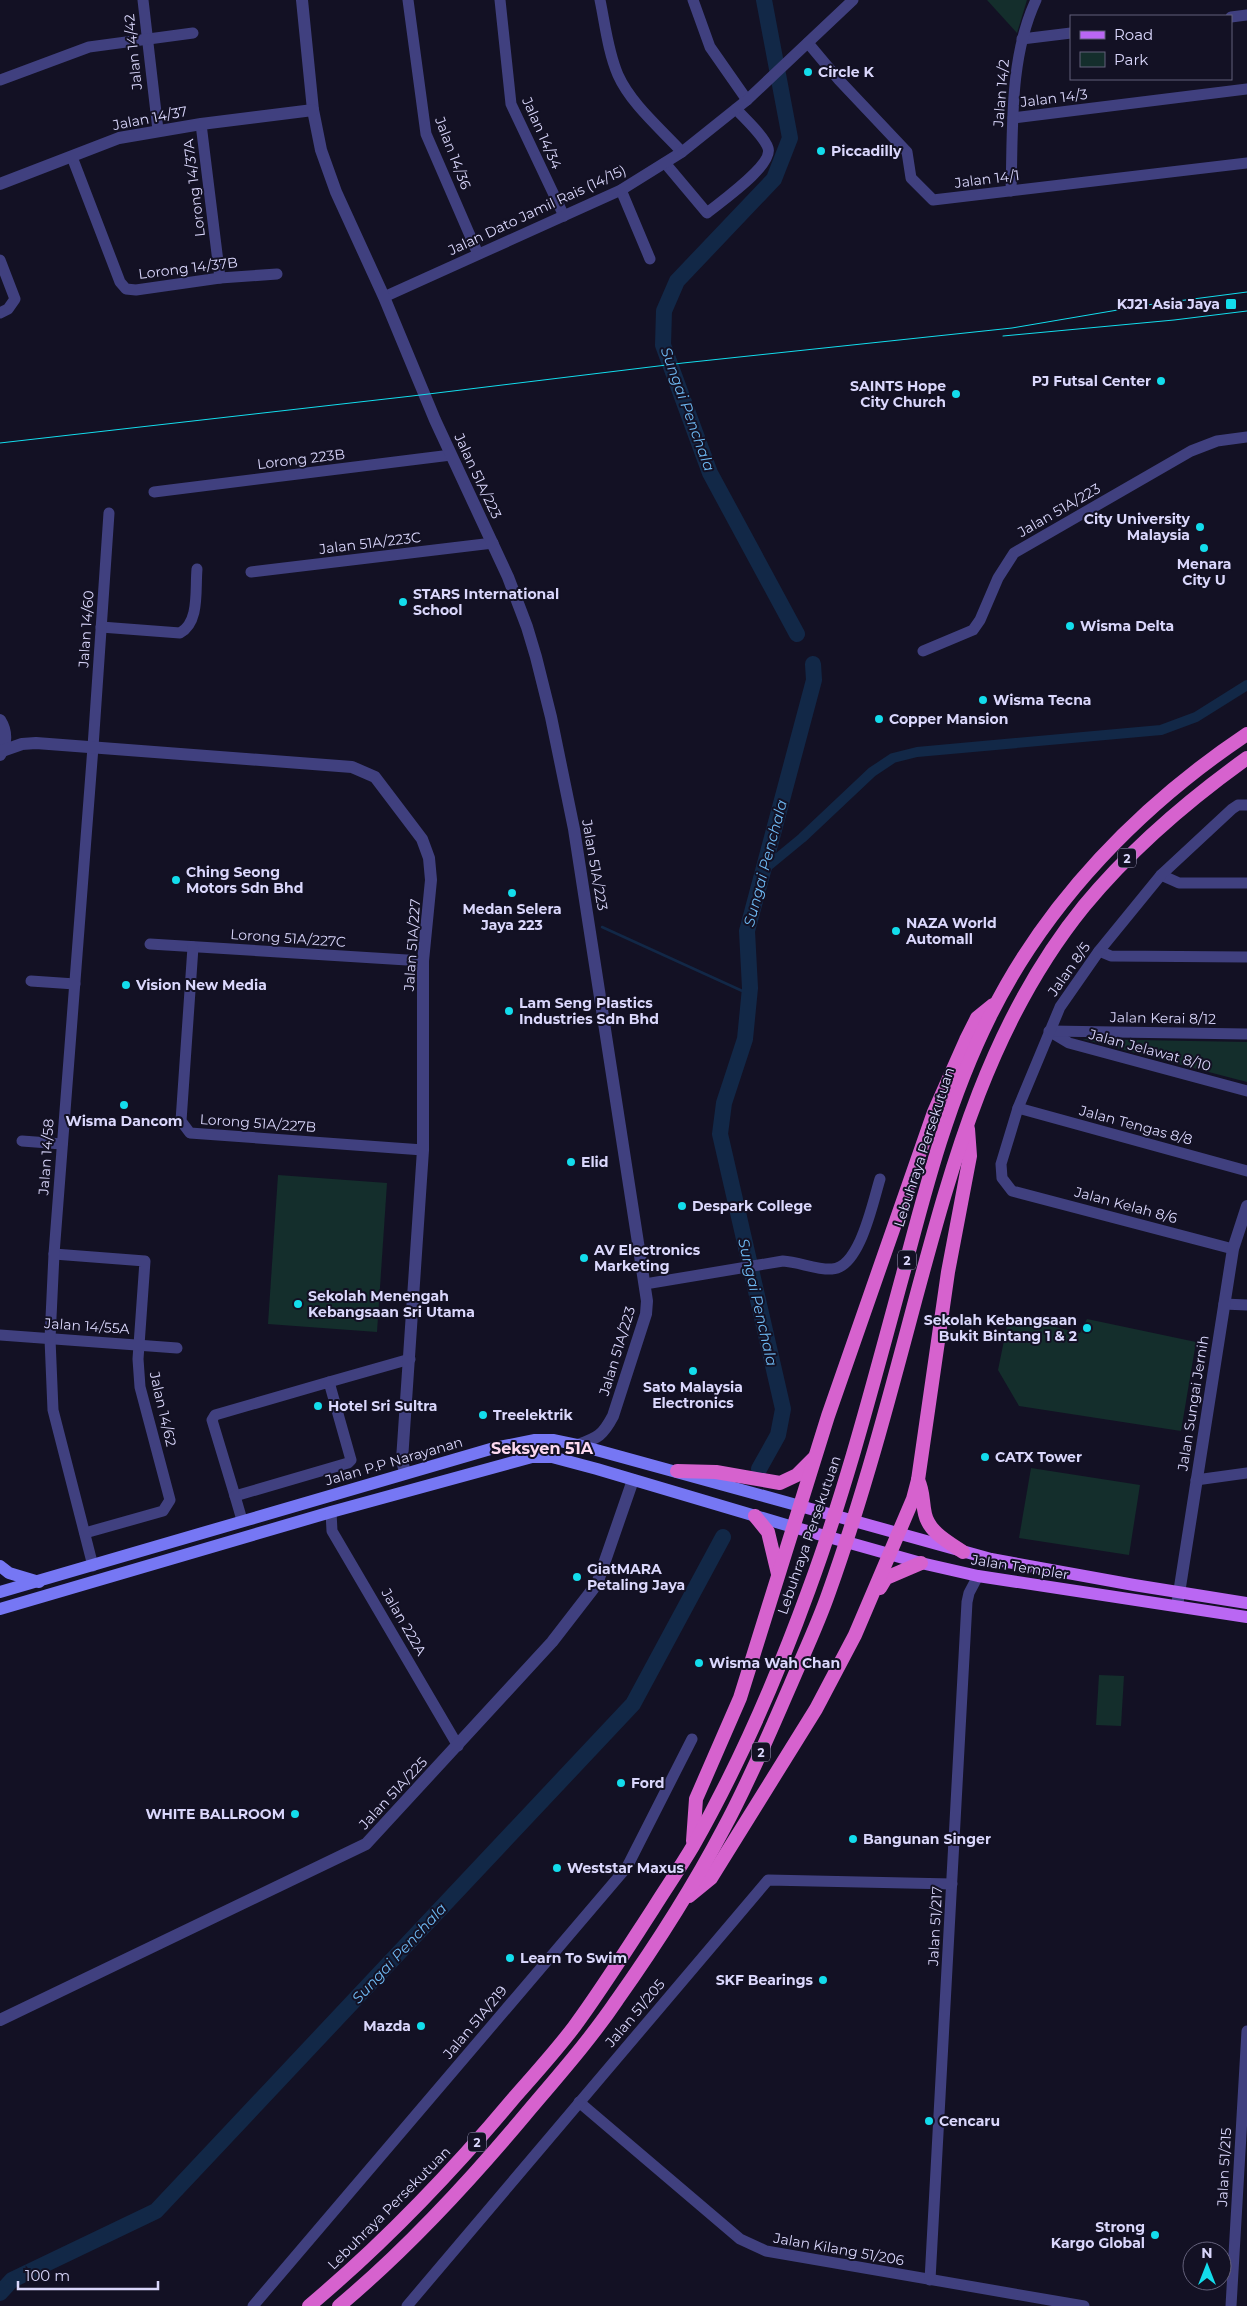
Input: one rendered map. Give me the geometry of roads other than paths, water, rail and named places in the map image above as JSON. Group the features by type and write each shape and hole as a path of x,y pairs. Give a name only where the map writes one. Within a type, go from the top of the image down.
{"highway":[{"name":"Lebuhraya Persekutuan","path":"309,2306 355,2267 463,2158 572,2029 622,1958 692,1847 760,1712 810,1588 853,1460 916,1223 948,1116 969,1061 998,1001 1024,958 1066,898 1109,849 1163,797 1247,734"},
{"name":"2","path":"340,2306 368,2282 478,2172 616,2002 681,1902 723,1830 743,1790 828,1596 871,1466 937,1218 968,1118 1002,1040 1025,994 1082,909 1127,858 1176,812 1247,758"},
{"path":"692,1847 696,1799 740,1698 815,1457 934,1112 978,1018 998,1001"},
{"path":"855,1634 899,1534 918,1480 948,1272 970,1156 968,1118"},
{"path":"677,1471 732,1475 763,1482 780,1483 797,1475 815,1457"},
{"path":"918,1480 924,1492 928,1521 937,1533 963,1552"},
{"path":"755,1516 768,1532 778,1575"},
{"path":"681,1902 711,1878 816,1709 886,1578 920,1563"}],"main road":[{"name":"Jalan P.P Narayanan","path":"0,1592 405,1473 515,1443 535,1440 554,1440 578,1445 800,1506"},
{"path":"0,1609 330,1512 532,1457 552,1457 793,1527"},
{"name":"Jalan Templer","path":"800,1506 963,1552 1024,1566 1247,1603"},
{"name":"Jalan Templer","path":"793,1527 920,1563 978,1576 1247,1617"},
{"path":"0,1566 9,1573 39,1582"},
{"path":"0,1602 38,1598"}],"street":[{"name":"Jalan 14/42","path":"143,0 158,130"},
{"name":"Jalan 51A/223","path":"302,0 313,110 321,150 336,192 384,297 451,455 493,543 527,627 563,771 588,911 645,1284 646,1314 613,1416 605,1432 593,1440 578,1445"},
{"name":"Jalan 14/36","path":"408,0 426,134 478,254"},
{"name":"Jalan 14/34","path":"500,0 511,104 564,216"},
{"path":"600,0 619,76 631,95 682,152"},
{"path":"693,0 710,47 747,100"},
{"name":"Jalan Dato Jamil Rais (14/15)","path":"384,297 621,190 665,163 682,152 747,100 853,0"},
{"name":"Jalan 14/2","path":"1011,191 1013,118 1022,39 1036,0"},
{"path":"1232,17 1247,15"},
{"path":"0,80 84,49 193,33"},
{"path":"1022,39 1070,33"},
{"name":"Jalan 14/1","path":"805,46 907,152 910,178 933,200 1247,163"},
{"name":"Jalan 14/3","path":"1013,118 1247,89"},
{"path":"665,163 707,213 759,170 768,157 768,148 764,142 736,109"},
{"name":"Jalan 14/37","path":"0,184 118,138 158,130 313,110"},
{"name":"Lorong 14/37A","path":"201,124 220,278"},
{"name":"Lorong 14/37B","path":"72,157 124,287 136,290 220,278 277,274"},
{"path":"621,190 650,259"},
{"path":"0,260 15,299 8,309 0,313"},
{"name":"Jalan 51A/223","path":"923,652 972,630 980,620 998,578 1014,553 1191,451 1217,441 1247,437"},
{"name":"Lorong 223B","path":"154,492 451,455"},
{"name":"Jalan 14/60","path":"93,747 109,513"},
{"name":"Jalan 51A/223C","path":"250,572 493,543"},
{"path":"101,626 180,633 189,628 193,620 197,569"},
{"path":"1,753 5,741 2,726"},
{"name":"Jalan 51A/227","path":"2,726 36,743"},
{"name":"Jalan 51A/227","path":"1,753 22,744 36,743 352,767 375,777 422,839 429,858 431,880 424,961 423,1150 402,1460 405,1473"},
{"name":"Jalan 14/58","path":"93,747 54,1254 50,1339 53,1410 93,1566"},
{"name":"Jalan 8/5","path":"1012,1190 1002,1178 1001,1164 1018,1108 1060,1007 1099,952 1161,875 1242,805"},
{"path":"1161,875 1179,883 1247,883"},
{"name":"Lorong 51A/227C","path":"150,944 424,961"},
{"name":"Lorong 51A/227B","path":"193,947 181,1120 190,1133 423,1150"},
{"path":"1099,952 1111,956 1247,957"},
{"path":"31,981 74,984"},
{"name":"Jalan Kerai 8/12","path":"1049,1031 1247,1034"},
{"name":"Jalan Jelawat 8/10","path":"1049,1031 1069,1043 1247,1091"},
{"name":"Jalan Tengas 8/8","path":"1018,1108 1247,1171"},
{"path":"22,1140 62,1144"},
{"path":"645,1284 774,1262 797,1262 830,1270 840,1268 854,1256 880,1179"},
{"name":"Jalan Kelah 8/6","path":"1012,1190 1233,1249"},
{"name":"Jalan Sungai Jernih","path":"1177,1606 1233,1249 1247,1206"},
{"name":"Jalan 14/62","path":"54,1254 145,1261 139,1346 140,1387 170,1500 163,1511 85,1533"},
{"path":"1224,1304 1247,1306"},
{"name":"Jalan 14/55A","path":"0,1335 174,1348"},
{"path":"242,1520 212,1420 215,1415 410,1359"},
{"path":"234,1496 348,1464 351,1460 329,1382"},
{"path":"1196,1480 1247,1473"},
{"name":"Jalan 51A/225","path":"0,2020 358,1849 373,1838 552,1642 593,1590 633,1480"},
{"name":"Jalan 222A","path":"330,1512 332,1531 458,1746"},
{"name":"Jalan 51/217","path":"930,2280 967,1602 969,1593 978,1576"},
{"name":"Jalan 51A/219","path":"253,2306 627,1867 692,1739"},
{"name":"Jalan 51/205","path":"406,2306 768,1880 952,1884"},
{"name":"Jalan 51/215","path":"1232,2306 1247,2030"},
{"name":"Jalan Kilang 51/206","path":"579,2102 740,2239 766,2252 1084,2306"}],"waterway":[{"name":"Sungai Penchala","path":"764,0 790,138 774,179 677,281 664,311 663,345 710,473 797,634"},
{"name":"Sungai Penchala","path":"759,1469 778,1435 783,1409 720,1134 724,1103 745,1039 750,988 747,931 814,680 813,664"},
{"path":"762,871 802,838 872,772 893,758 917,752 1161,730 1196,717 1247,685"},
{"path":"602,927 749,994"},
{"name":"Sungai Penchala","path":"0,2293 12,2280 156,2211 633,1704 723,1537"}],"tram line":[{"path":"0,443 683,363 1012,328 1147,305 1247,292"},
{"path":"1003,336 1174,320 1247,311"}],"place":[{"name":"Circle K","path":"808,72"},
{"name":"Piccadilly","path":"821,151"},
{"name":"KJ21 Asia Jaya","path":"1231,304"},
{"name":"PJ Futsal Center","path":"1161,381"},
{"name":"SAINTS Hope City Church","path":"956,394"},
{"name":"City University Malaysia","path":"1200,527"},
{"name":"Menara City U","path":"1204,548"},
{"name":"STARS International School","path":"403,602"},
{"name":"Wisma Delta","path":"1070,626"},
{"name":"Wisma Tecna","path":"983,700"},
{"name":"Copper Mansion","path":"879,719"},
{"name":"Ching Seong Motors Sdn Bhd","path":"176,880"},
{"name":"Medan Selera Jaya 223","path":"512,893"},
{"name":"NAZA World Automall","path":"896,931"},
{"name":"Vision New Media","path":"126,985"},
{"name":"Lam Seng Plastics Industries Sdn Bhd","path":"509,1011"},
{"name":"Wisma Dancom","path":"124,1105"},
{"name":"Elid","path":"571,1162"},
{"name":"Despark College","path":"682,1206"},
{"name":"AV Electronics Marketing","path":"584,1258"},
{"name":"Sekolah Menengah Kebangsaan Sri Utama","path":"298,1304"},
{"name":"Sekolah Kebangsaan Bukit Bintang 1 & 2","path":"1087,1328"},
{"name":"Sato Malaysia Electronics","path":"693,1371"},
{"name":"Hotel Sri Sultra","path":"318,1406"},
{"name":"Treelektrik","path":"483,1415"},
{"name":"CATX Tower","path":"985,1457"},
{"name":"GiatMARA Petaling Jaya","path":"577,1577"},
{"name":"Wisma Wah Chan","path":"699,1663"},
{"name":"Ford","path":"621,1783"},
{"name":"WHITE BALLROOM","path":"295,1814"},
{"name":"Bangunan Singer","path":"853,1839"},
{"name":"Weststar Maxus","path":"557,1868"},
{"name":"Learn To Swim","path":"510,1958"},
{"name":"SKF Bearings","path":"823,1980"},
{"name":"Mazda","path":"421,2026"},
{"name":"Cencaru","path":"929,2121"},
{"name":"Strong Kargo Global","path":"1155,2235"}],"district":[{"name":"Seksyen 51A","path":"542,1448"}]}
